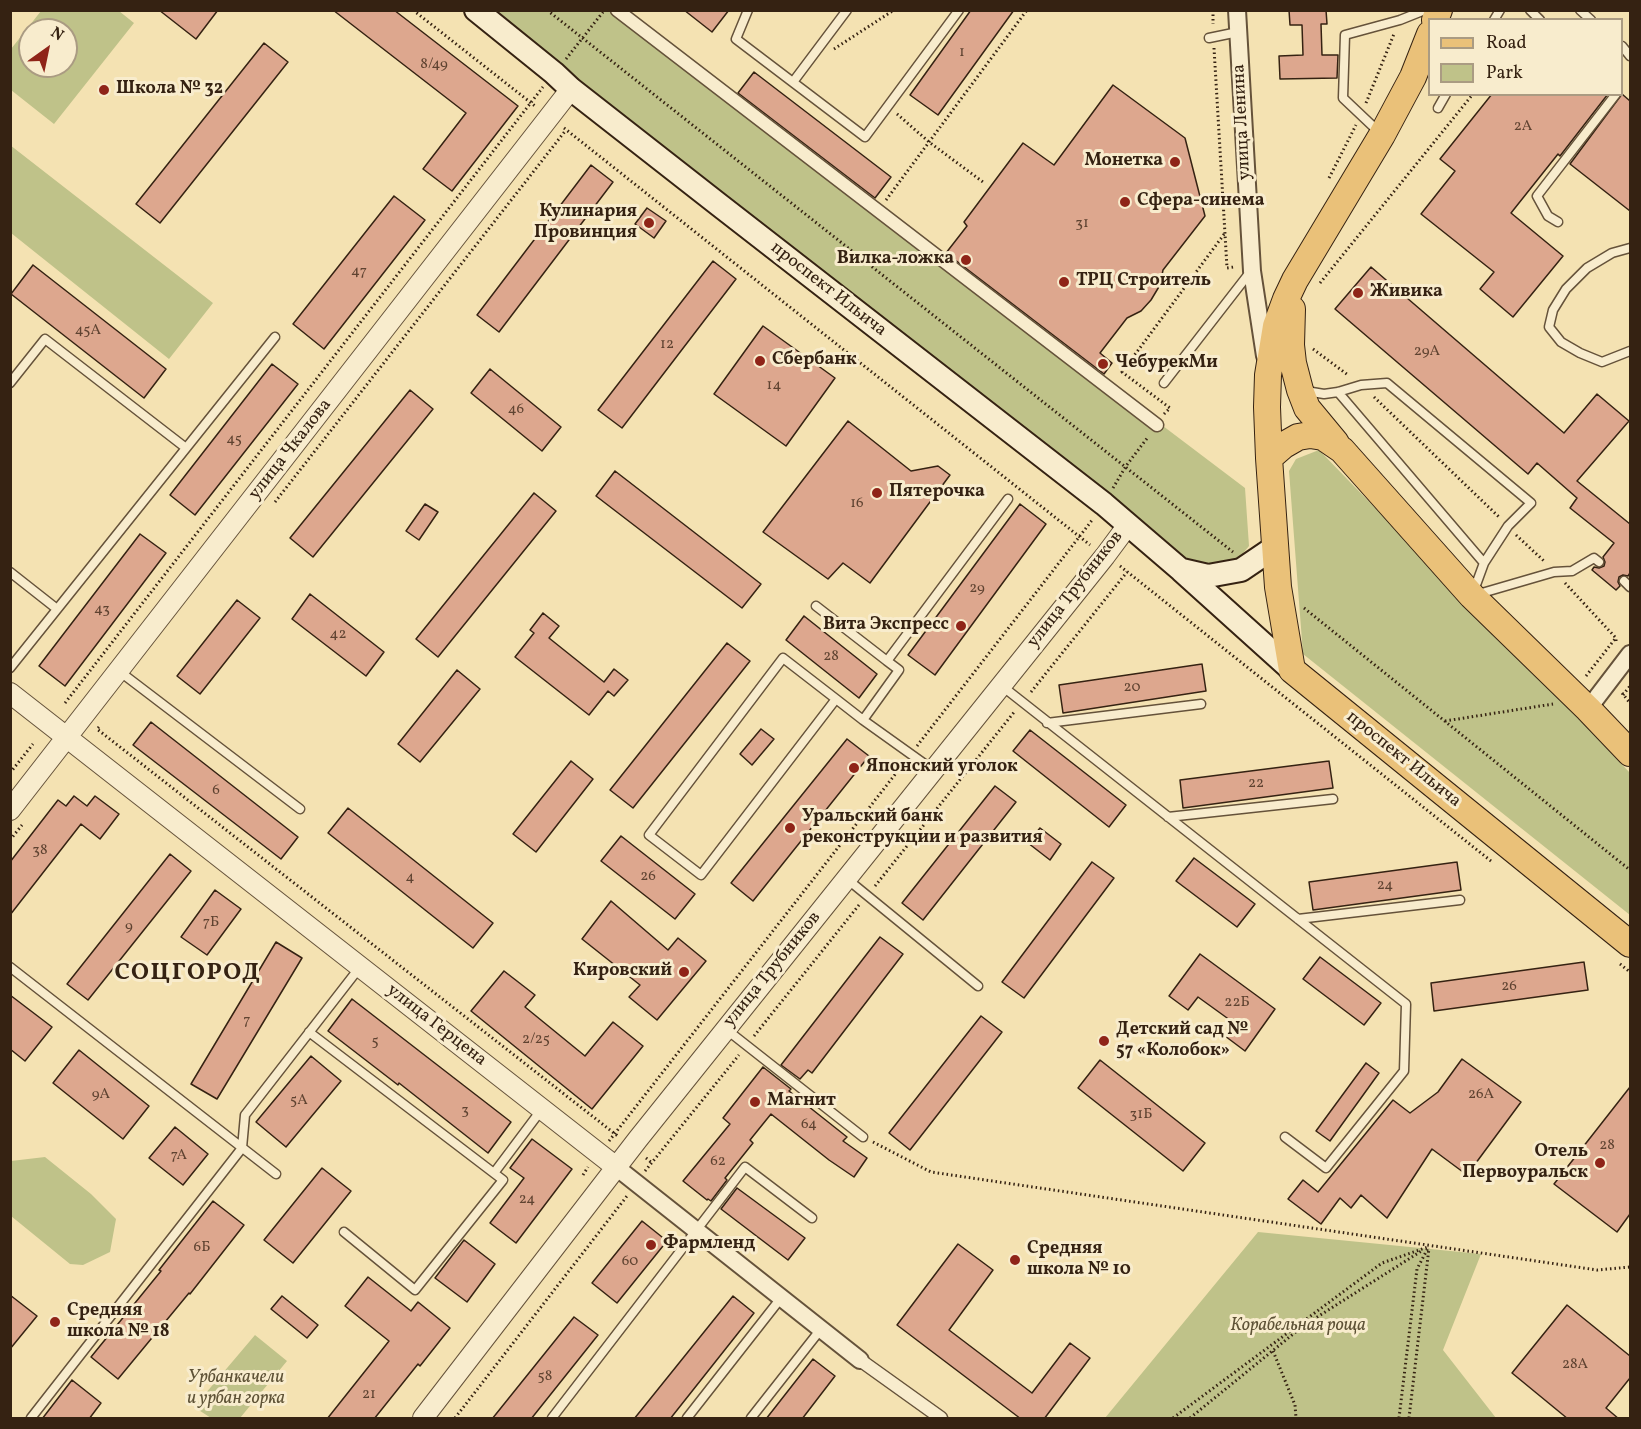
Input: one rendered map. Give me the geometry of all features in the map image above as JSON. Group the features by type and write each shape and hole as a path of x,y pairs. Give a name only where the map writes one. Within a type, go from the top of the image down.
{"main road":[{"name":"проспект Ильича","path":"476,10 571,89 1104,504 1292,670 1630,944"},
{"name":"улица Ленина","path":"1292,670 1278,587 1269,458 1268,375 1276,326 1294,284 1382,135 1413,77 1428,39"},
{"name":"улица Ленина","path":"1294,284 1291,345 1300,390 1307,408 1342,450"},
{"path":"1269,458 1298,437 1310,435 1323,436 1342,450 1472,596 1630,753"},
{"name":"проспект Ильича","path":"1181,570 1208,576 1241,570 1275,547"}],"street":[{"path":"617,10 878,211 1159,421"},
{"name":"улица Ленина","path":"1237,10 1252,268 1268,375"},
{"name":"улица Чкалова","path":"10,810 571,89"},
{"name":"улица Трубников","path":"423,1419 616,1167 1106,556 1128,525"},
{"path":"1580,701 1613,676 1630,654"},
{"name":"улица Герцена","path":"10,693 860,1360"},
{"path":"860,1360 941,1419"}],"lane":[{"path":"748,10 736,39 865,137 959,10"},
{"path":"793,82 847,10"},
{"path":"1382,135 1343,98 1345,35 1400,20 1425,10"},
{"path":"1211,37 1238,32"},
{"path":"1438,108 1445,96"},
{"path":"1558,222 1548,216 1537,196 1614,96"},
{"path":"1630,248 1612,253 1587,268 1566,289 1553,310 1549,327 1561,342 1602,362 1630,351"},
{"path":"1164,383 1252,268"},
{"path":"10,668 275,337"},
{"path":"10,383 45,339 186,448"},
{"path":"1300,390 1324,394 1361,385 1388,383 1532,503 1508,526 1484,563 1472,596"},
{"path":"1338,392 1484,563"},
{"path":"887,661 1008,499"},
{"path":"1472,596 1554,572 1572,571 1594,558 1599,562"},
{"path":"10,572 57,609"},
{"path":"816,606 899,670 863,720"},
{"path":"836,699 701,875 649,835 783,658 836,699 863,720 933,770"},
{"path":"120,671 300,809"},
{"path":"1001,686 1406,1004 1404,1071 1326,1168 1285,1137"},
{"path":"1047,723 1201,704"},
{"path":"1168,817 1333,799"},
{"path":"847,879 978,986"},
{"path":"1298,919 1461,900"},
{"path":"10,967 276,1174"},
{"path":"31,1419 242,1148 245,1115 360,967"},
{"path":"726,1029 863,1137"},
{"path":"309,1032 503,1180 415,1290 344,1233"},
{"path":"494,1173 542,1109"},
{"path":"552,1419 745,1167 812,1218"},
{"path":"687,1419 782,1298"},
{"path":"751,1419 821,1329"}],"path":[{"path":"275,502 566,130 413,10"},
{"path":"547,10 1250,565"},
{"path":"65,703 604,10"},
{"path":"830,52 894,10"},
{"path":"878,211 1027,10"},
{"path":"1213,10 1211,37 1227,268 1252,268"},
{"path":"1329,179 1361,114 1400,20"},
{"path":"1294,284 1312,293 1471,96"},
{"path":"887,106 929,142 983,182"},
{"path":"615,1133 1080,537 1104,504 1125,466 1170,408 1122,372 1225,233"},
{"path":"1307,345 1361,385 1508,526 1616,638 1613,676 1630,703"},
{"path":"455,1419 636,1183 1127,572"},
{"path":"1278,587 1630,870"},
{"path":"1444,721 1580,701 1616,638"},
{"path":"1623,695 1630,686"},
{"path":"103,722 97,729 652,1163"},
{"path":"10,773 33,744"},
{"path":"863,1137 931,1172 1597,1270 1630,1267"},
{"path":"1190,1419 1303,1326 1429,1246"},
{"path":"1173,1419 1382,1263 1429,1246"},
{"path":"1399,1419 1417,1269 1429,1246"},
{"path":"1408,1419 1429,1246"},
{"path":"1273,1351 1295,1405 1296,1419"}],"green space":[{"path":"41,11 119,11 134,23 54,124 11,90 11,49 18,40 18,78 78,78 78,18 35,18"},
{"path":"485,11 620,11 878,211 945,254 1245,488 1249,546 1235,563 1221,565 1186,560"},
{"path":"10,145 213,303 169,359 11,233"},
{"path":"1319,450 1630,773 1630,915 1303,654 1289,471 1296,459"},
{"path":"45,1157 91,1194 116,1219 110,1252 83,1265 70,1264 11,1216 11,1161"},
{"name":"Корабельная роща","path":"1258,1232 1481,1254 1443,1350 1496,1418 1105,1418"},
{"name":"Урбанкачели и урбан горка","path":"255,1335 287,1361 240,1418 211,1418 194,1407"}],"building":[{"path":"159,10 218,10 196,39"},
{"path":"333,10 394,10 518,106 452,191 423,169 466,113"},
{"path":"684,10 729,10 712,32"},
{"path":"971,10 1014,10 938,115 910,95"},
{"path":"1289,10 1326,10 1327,24 1321,24 1322,55 1338,55 1337,78 1280,79 1279,56 1303,55 1302,25 1290,25"},
{"path":"264,43 288,62 160,223 136,204"},
{"path":"754,72 891,177 875,198 738,93"},
{"path":"1113,85 1185,138 1205,216 1163,270 1160,285 1151,300 1141,311 1127,318 1100,353 1112,363 1104,374 946,253 967,226 964,222 1023,143 1054,165"},
{"path":"1623,95 1630,101 1630,211 1570,164"},
{"path":"1490,96 1606,96 1560,156 1558,154 1511,213 1563,256 1513,317 1480,289 1494,272 1421,214 1455,171 1440,159"},
{"path":"591,165 613,182 499,332 477,315"},
{"path":"394,196 425,220 324,349 293,324"},
{"path":"647,208 666,221 654,238 635,224"},
{"path":"713,261 736,279 622,428 598,410"},
{"path":"33,265 166,369 144,398 11,294"},
{"path":"1371,267 1564,433 1597,394 1629,421 1577,481 1630,524 1630,573 1628,576 1619,577 1620,586 1616,590 1592,570 1594,567 1604,566 1603,557 1614,543 1570,508 1577,498 1537,463 1528,474 1335,309"},
{"path":"763,326 835,378 786,446 714,394"},
{"path":"272,364 298,384 195,515 170,495"},
{"path":"490,369 561,427 542,451 471,393"},
{"path":"410,390 433,409 313,557 290,538"},
{"path":"848,421 911,471 938,466 950,475 870,583 843,563 828,579 763,532"},
{"path":"615,471 761,584 742,608 596,496"},
{"path":"534,493 556,511 438,657 416,639"},
{"path":"425,504 438,512 419,540 406,531"},
{"path":"1020,504 1046,524 935,675 908,655"},
{"path":"140,534 166,553 65,686 39,666"},
{"path":"310,594 384,652 366,676 292,619"},
{"path":"237,600 260,618 200,694 177,676"},
{"path":"543,613 559,626 549,638 604,682 614,669 628,680 614,696 608,691 589,715 515,657 534,633 530,630"},
{"path":"804,616 877,674 859,698 786,640"},
{"path":"727,643 750,661 633,808 610,790"},
{"path":"1202,664 1206,691 1063,713 1059,685"},
{"path":"457,670 480,689 420,762 398,744"},
{"path":"151,722 298,837 281,859 133,745"},
{"path":"761,729 774,739 752,765 740,754"},
{"path":"1030,730 1126,805 1109,827 1013,751"},
{"path":"847,739 869,756 753,901 731,883"},
{"path":"571,761 593,779 536,852 513,834"},
{"path":"1329,761 1333,788 1183,808 1180,780"},
{"path":"995,786 1016,802 923,920 902,903"},
{"path":"74,796 87,806 95,796 119,814 100,839 81,824 10,915 10,862 58,800 66,806"},
{"path":"348,808 493,923 473,948 328,833"},
{"path":"1040,828 1061,844 1050,860 1028,843"},
{"path":"621,836 695,894 675,919 601,861"},
{"path":"170,854 191,871 88,1000 67,984"},
{"path":"1194,858 1255,904 1237,927 1176,881"},
{"path":"1092,862 1114,878 1024,998 1002,982"},
{"path":"1457,862 1461,890 1313,910 1309,882"},
{"path":"215,890 241,909 207,955 181,937"},
{"path":"611,901 668,950 678,938 706,961 657,1020 629,997 640,985 582,939"},
{"path":"880,937 903,954 812,1073 808,1070 800,1079 781,1065"},
{"path":"276,942 302,958 217,1099 191,1084"},
{"path":"1200,954 1275,1009 1245,1051 1225,1036 1234,1023 1198,997 1188,1010 1169,996"},
{"path":"1320,957 1381,1003 1364,1025 1303,979"},
{"path":"1584,962 1588,990 1434,1011 1431,983"},
{"path":"504,971 535,995 525,1007 585,1056 613,1022 643,1046 592,1109 471,1011"},
{"path":"10,995 52,1027 25,1061 10,1049"},
{"path":"352,999 511,1122 488,1153 328,1031"},
{"path":"981,1016 1002,1032 910,1150 889,1133"},
{"path":"79,1050 149,1106 123,1139 53,1083"},
{"path":"311,1056 341,1081 286,1147 256,1122"},
{"path":"1462,1059 1521,1102 1467,1175 1432,1149 1387,1218 1361,1195 1351,1208 1340,1198 1321,1224 1288,1199 1303,1180 1318,1192 1393,1100 1410,1113 1438,1092"},
{"path":"1100,1060 1205,1143 1183,1171 1078,1088"},
{"path":"1366,1063 1379,1073 1330,1141 1316,1131"},
{"path":"763,1067 847,1137 843,1141 867,1158 854,1177 771,1114 750,1140 753,1143 725,1178 727,1180 711,1201 707,1200 683,1181 730,1124 723,1118"},
{"path":"1630,1087 1630,1214 1617,1232 1554,1184"},
{"path":"175,1127 208,1154 183,1185 149,1158"},
{"path":"532,1139 572,1169 516,1243 490,1223 524,1178 510,1168"},
{"path":"322,1168 351,1191 293,1263 264,1240"},
{"path":"737,1188 805,1238 788,1260 721,1209"},
{"path":"213,1201 244,1225 190,1294 118,1379 91,1357 161,1271 159,1270"},
{"path":"642,1221 667,1241 617,1303 592,1283"},
{"path":"464,1240 495,1264 467,1302 435,1278"},
{"path":"958,1244 993,1270 949,1330 1032,1393 1070,1343 1090,1358 1044,1419 1021,1419 897,1325"},
{"path":"368,1277 411,1311 418,1302 450,1328 374,1419 327,1419 389,1341 345,1306"},
{"path":"10,1295 37,1316 10,1349"},
{"path":"282,1296 318,1325 307,1338 271,1309"},
{"path":"733,1296 754,1313 670,1419 634,1419"},
{"path":"1567,1305 1630,1356 1630,1378 1606,1408 1619,1419 1568,1419 1512,1373"},
{"path":"574,1317 598,1335 531,1419 492,1419"},
{"path":"813,1359 835,1376 802,1419 766,1419"},
{"path":"72,1380 101,1403 89,1419 42,1419"}],"place":[{"name":"Школа № 32","path":"104,90"},
{"name":"Монетка","path":"1175,162"},
{"name":"Сфера-синема","path":"1125,202"},
{"name":"Кулинария Провинция","path":"649,223"},
{"name":"Вилка-ложка","path":"966,260"},
{"name":"ТРЦ Строитель","path":"1064,282"},
{"name":"Живика","path":"1358,293"},
{"name":"Сбербанк","path":"760,361"},
{"name":"ЧебурекМи","path":"1103,364"},
{"name":"Пятерочка","path":"877,493"},
{"name":"Вита Экспресс","path":"961,626"},
{"name":"Японский уголок","path":"854,768"},
{"name":"Уральский банк реконструкции и развития","path":"790,828"},
{"name":"Кировский","path":"684,972"},
{"name":"Детский сад № 57 «Колобок»","path":"1104,1041"},
{"name":"Магнит","path":"755,1102"},
{"name":"Отель Первоуральск","path":"1600,1163"},
{"name":"Фармленд","path":"651,1245"},
{"name":"Средняя школа № 10","path":"1015,1260"},
{"name":"Средняя школа № 18","path":"55,1322"}],"district":[{"name":"СОЦГОРОД","path":"188,975"}]}
